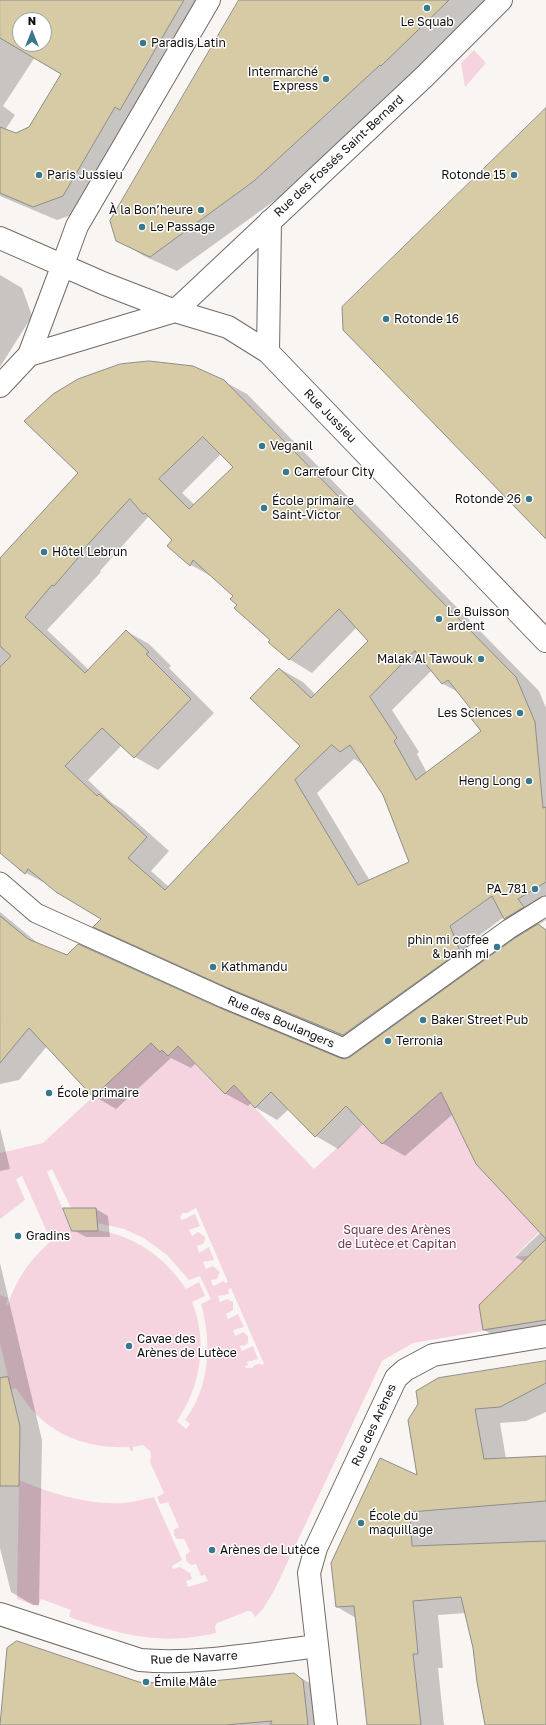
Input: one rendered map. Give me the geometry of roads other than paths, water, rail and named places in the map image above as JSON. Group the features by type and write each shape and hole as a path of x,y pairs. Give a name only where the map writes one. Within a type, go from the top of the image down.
{"street":[{"path":"0,386 29,355 77,226 209,0"},
{"name":"Rue des Fossés Saint-Bernard","path":"175,311 424,77 501,0"},
{"path":"268,352 270,221"},
{"name":"Rue Jussieu","path":"0,238 62,267 175,311 228,327 268,352 546,641"},
{"path":"29,355 175,311"},
{"name":"Rue des Boulangers","path":"0,882 36,913 224,998 344,1048 509,929 546,906"},
{"name":"Rue des Arènes","path":"316,1646 309,1573 316,1548 396,1378 405,1370 433,1355 546,1336"},
{"name":"Rue de Navarre","path":"0,1614 140,1660 171,1662 248,1655 316,1646"},
{"path":"316,1646 326,1725"}],"place":[{"name":"Le Squab","path":"427,8"},
{"name":"Paradis Latin","path":"143,43"},
{"name":"Intermarché Express","path":"326,79"},
{"name":"Paris Jussieu","path":"39,175"},
{"name":"Rotonde 15","path":"514,175"},
{"name":"À la Bon’heure","path":"201,210"},
{"name":"Le Passage","path":"142,227"},
{"name":"Rotonde 16","path":"386,319"},
{"name":"Veganil","path":"262,446"},
{"name":"Carrefour City","path":"286,472"},
{"name":"Rotonde 26","path":"529,499"},
{"name":"École primaire Saint-Victor","path":"264,508"},
{"name":"Hôtel Lebrun","path":"44,552"},
{"name":"Le Buisson ardent","path":"439,619"},
{"name":"Malak Al Tawouk","path":"481,659"},
{"name":"Les Sciences","path":"520,713"},
{"name":"Heng Long","path":"529,781"},
{"name":"PA_781","path":"535,889"},
{"name":"phin mi coffee & banh mi","path":"497,947"},
{"name":"Kathmandu","path":"213,967"},
{"name":"Baker Street Pub","path":"423,1020"},
{"name":"Terronia","path":"388,1041"},
{"name":"École primaire","path":"49,1093"},
{"name":"Gradins","path":"18,1236"},
{"name":"Cavae des Arènes de Lutèce","path":"129,1346"},
{"name":"École du maquillage","path":"361,1523"},
{"name":"Arènes de Lutèce","path":"212,1550"},
{"name":"Émile Mâle","path":"146,1682"}],"park label":[{"name":"Square des Arènes de Lutèce et Capitan","path":"397,1237"}]}
